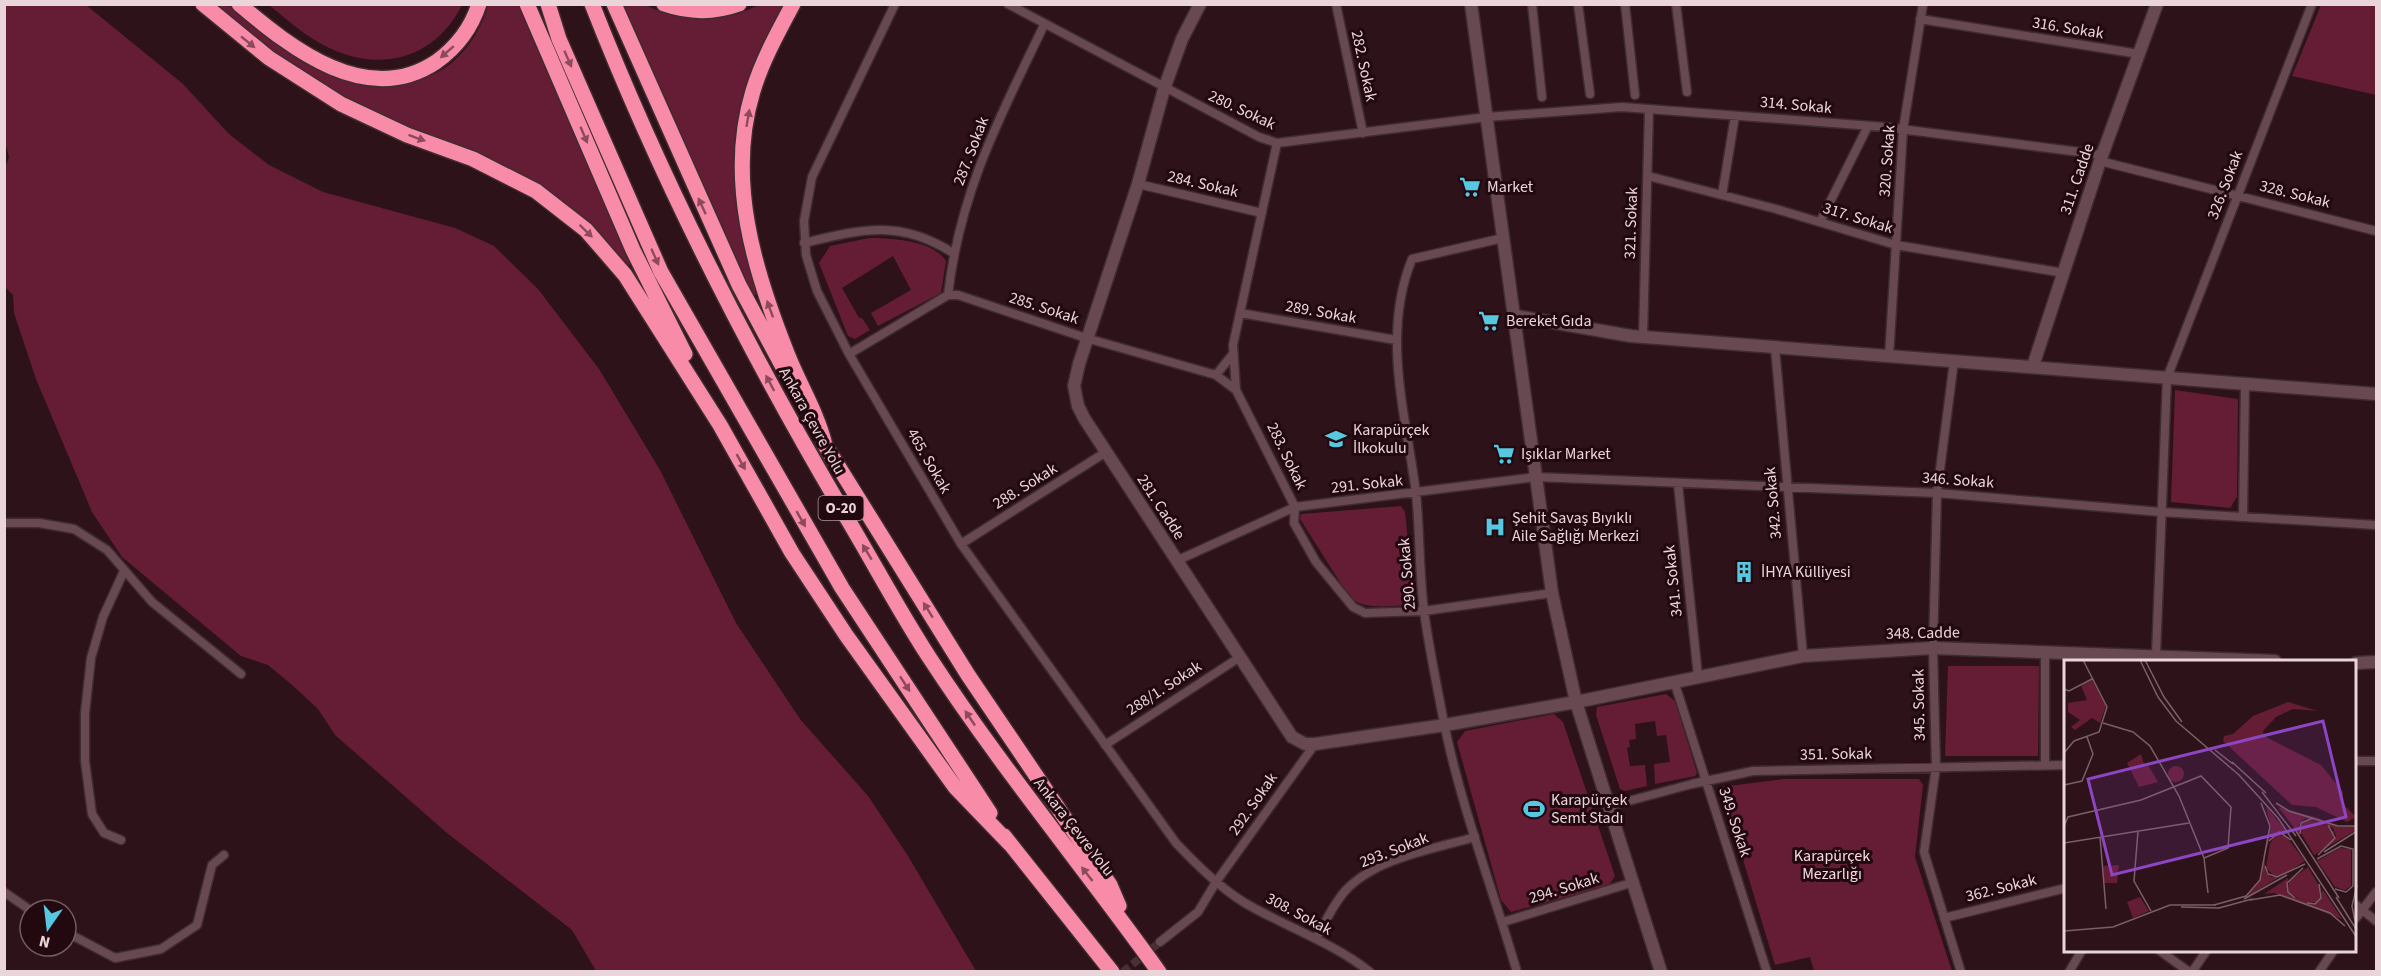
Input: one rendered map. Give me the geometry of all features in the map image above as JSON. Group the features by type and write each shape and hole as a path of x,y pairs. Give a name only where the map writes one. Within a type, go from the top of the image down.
{"highway":[{"path":"203,4 268,58 341,104 407,135 473,159 536,191 586,230 626,275 720,425 792,553 846,635 956,788 1010,844"},
{"path":"239,4 311,58 351,75 375,78 402,77 427,67 450,52 472,26 479,4"},
{"path":"527,4 633,250 720,425"},
{"name":"O-20","path":"548,4 559,39 667,283 842,588 1010,844 1112,972"},
{"name":"Ankara Çevre Yolu","path":"592,4 654,154 721,292 798,436 940,674 993,753 1127,926 1159,972"},
{"path":"614,4 739,285 825,445 968,675 1110,885 1127,926"},
{"path":"664,4 679,9 718,11 739,4"},
{"path":"793,4 772,43 752,92 744,139 742,192 751,246 768,305 793,369 821,426 825,445"}],"street":[{"name":"465. Sokak","path":"895,4 816,168 806,204 804,243 817,291 849,354 961,544 1176,843 1215,882"},
{"name":"280. Sokak","path":"1008,4 1164,89 1258,137 1277,143 1487,117"},
{"name":"281. Cadde","path":"1200,4 1182,39 1164,89 1138,184 1086,338 1077,373 1076,396 1084,418 1292,737 1305,744 1315,744"},
{"name":"282. Sokak","path":"1336,4 1363,133"},
{"path":"1472,4 1552,593 1576,702 1661,972"},
{"path":"1532,4 1542,97"},
{"path":"1578,4 1590,94"},
{"path":"1625,4 1635,95"},
{"path":"1676,4 1687,92"},
{"name":"320. Sokak","path":"1889,357 1903,130 1923,4"},
{"name":"311. Cadde","path":"2033,366 2102,158 2157,4"},
{"name":"326. Sokak","path":"2156,655 2167,378 2312,4"},
{"name":"316. Sokak","path":"1920,19 2139,54"},
{"name":"287. Sokak","path":"948,295 953,254 980,162 1044,25"},
{"name":"314. Sokak","path":"1487,117 1622,106 1868,126 2102,158"},
{"name":"321. Sokak","path":"1643,337 1649,110"},
{"path":"1722,195 1735,116"},
{"path":"1820,222 1868,126"},
{"name":"283. Sokak","path":"1277,143 1232,354 1236,390 1295,507 1294,523 1316,562 1353,607 1365,614 1424,611 1552,593"},
{"name":"328. Sokak","path":"2102,158 2376,231"},
{"name":"317. Sokak","path":"1648,176 1896,244 2064,273"},
{"name":"284. Sokak","path":"1138,184 1262,213"},
{"path":"804,243 849,232 888,229 917,234 953,254"},
{"name":"290. Sokak","path":"1503,238 1412,259 1397,317 1396,340 1400,392 1416,494 1424,611 1445,725 1475,837 1517,972"},
{"path":"849,354 948,295"},
{"name":"285. Sokak","path":"948,295 958,295 1086,338 1216,375 1236,390"},
{"name":"289. Sokak","path":"1240,312 1396,340"},
{"path":"1516,316 1643,337 2376,394"},
{"name":"342. Sokak","path":"1775,348 1803,656"},
{"path":"1216,375 1232,354"},
{"name":"345. Sokak","path":"1954,361 1937,493 1933,648 1936,767 1924,852 1961,972"},
{"path":"2243,517 2245,385"},
{"name":"288. Sokak","path":"961,544 1106,452"},
{"name":"346. Sokak","path":"1536,477 1937,493 2162,512 2376,525"},
{"name":"291. Sokak","path":"1176,561 1295,507 1416,494 1536,477"},
{"name":"341. Sokak","path":"1678,483 1698,676"},
{"path":"4,523 39,523 74,529 107,550 152,602 225,664 241,674"},
{"path":"121,840 104,833 92,814 85,761 85,732 92,658 104,617 124,572"},
{"name":"348. Cadde","path":"1576,702 1803,656 1933,648 2269,660"},
{"path":"2045,651 2045,765"},
{"name":"288/1. Sokak","path":"1105,745 1240,657"},
{"path":"2357,663 2376,662"},
{"name":"349. Sokak","path":"1674,681 1767,972"},
{"path":"1315,744 1445,725 1576,702"},
{"name":"292. Sokak","path":"1160,942 1198,912 1215,882 1315,744"},
{"path":"2357,761 2376,761"},
{"name":"351. Sokak","path":"1610,806 1753,771 2064,765"},
{"name":"293. Sokak","path":"1317,939 1337,902 1357,880 1393,863 1475,837"},
{"path":"78,938 114,958 161,949 197,925 212,866 224,855"},
{"name":"308. Sokak","path":"1215,882 1245,903 1317,939 1370,972"},
{"name":"294. Sokak","path":"1503,922 1634,882"},
{"name":"362. Sokak","path":"1944,918 2064,888"},
{"path":"4,892 18,902"},
{"path":"2376,892 2359,907 2376,921"},
{"path":"2069,972 2081,952"},
{"path":"2161,952 2191,972 2206,952"},
{"path":"2319,972 2333,952"}],"green space":[{"path":"4,5 86,5 183,84 229,134 269,165 323,192 455,228 494,246 538,289 599,369 660,470 736,623 800,719 868,796 908,856 976,971 596,971 572,930 447,833 335,735 318,709 291,684 268,665 241,656 122,557 92,512 36,379 14,313 13,295 5,287 4,171 9,157 4,138"},
{"path":"207,5 229,6 284,48 322,71 342,79 384,85 429,76 449,65 459,57 474,37 488,5 524,5 634,262 624,268 579,218 427,138 320,86"},
{"path":"269,5 462,5 449,25 433,41 416,52 396,58 376,60 355,57 334,50 307,35"},
{"path":"616,5 645,5 664,13 696,18 738,14 759,5 789,5 774,29 738,171 737,210 757,294 748,298"},
{"path":"2321,5 2376,5 2376,95 2292,76"},
{"path":"869,238 922,244 940,254 946,261 941,293 878,326 871,313 911,290 893,256 842,288 859,318 862,318 870,330 855,339 848,336 819,263 830,246"},
{"path":"2175,390 2238,399 2237,497 2230,508 2171,502"},
{"path":"1401,506 1405,512 1414,596 1407,605 1377,606 1357,602 1350,598 1300,519 1301,514"},
{"path":"1948,666 2039,666 2038,756 1945,756"},
{"path":"1666,694 1675,701 1697,773 1695,776 1655,784 1654,764 1670,762 1666,735 1657,736 1655,721 1635,724 1636,739 1629,740 1630,747 1627,748 1630,766 1645,765 1647,786 1625,791 1620,789 1596,715 1597,707"},
{"name":"Karapürçek Semt Stadı","path":"1554,714 1563,722 1615,876 1609,885 1511,912 1501,900 1457,742 1465,731"},
{"name":"Karapürçek Mezarlığı","path":"1783,779 1919,779 1923,785 1915,857 1952,971 1814,971 1810,957 1775,965 1721,787"}],"tunnel":[{"path":"1123,972 1160,942"}],"place":[{"name":"Market","path":"1470,187"},
{"name":"Bereket Gıda","path":"1489,321"},
{"name":"Karapürçek İlkokulu","path":"1336,439"},
{"name":"Işıklar Market","path":"1504,454"},
{"name":"Şehit Savaş Bıyıklı Aile Sağlığı Merkezi","path":"1495,527"},
{"name":"İHYA Külliyesi","path":"1744,572"},
{"name":"Karapürçek Semt Stadı","path":"1534,809"}]}
